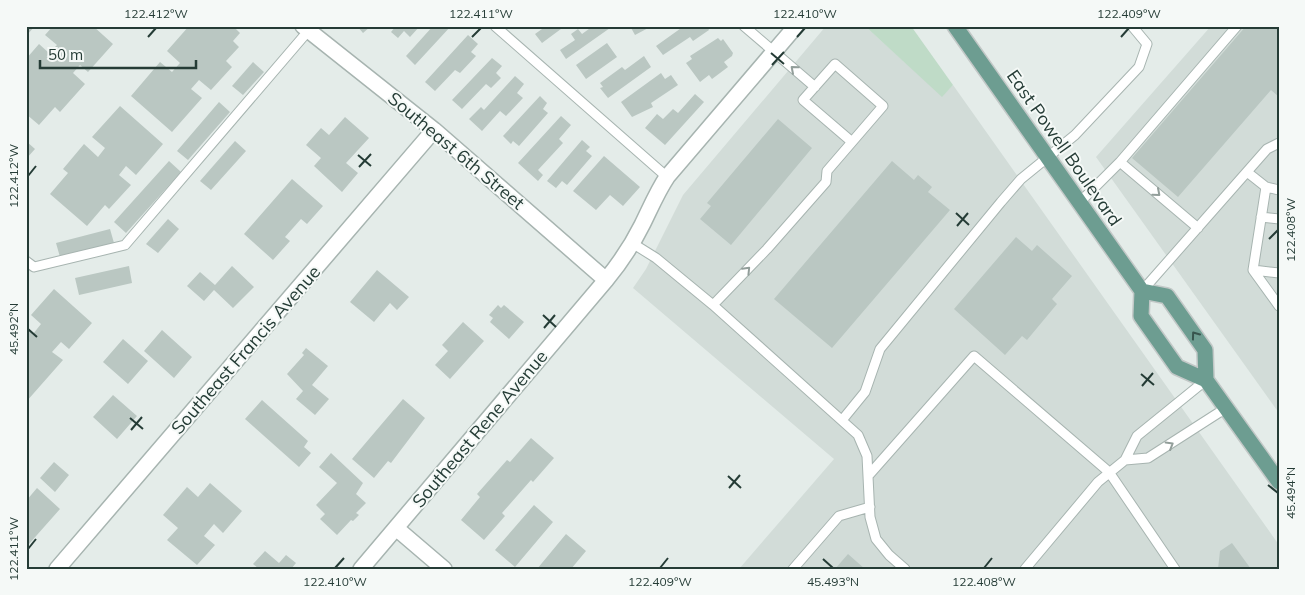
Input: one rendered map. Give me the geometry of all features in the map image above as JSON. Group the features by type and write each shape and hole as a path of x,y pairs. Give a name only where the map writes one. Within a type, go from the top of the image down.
{"main road":[{"name":"East Powell Boulevard","path":"955,26 1142,291"},
{"path":"1206,380 1205,350 1167,296 1142,291 1141,316 1177,367 1206,380 1279,482"}],"street":[{"name":"Southeast Rene Avenue","path":"361,569 606,280 632,243 655,194 667,177 796,26"},
{"name":"Southeast 6th Street","path":"306,28 434,130 606,280"},
{"name":"Southeast Francis Avenue","path":"57,569 434,130"},
{"path":"396,528 444,569"}],"lane":[{"path":"495,26 667,177"},
{"path":"744,26 815,87"},
{"path":"843,419 865,392 880,349 1021,179 1075,136 1139,67 1147,44 1132,26"},
{"path":"1079,203 1120,162 1238,26"},
{"path":"26,261 34,268 125,245 306,28"},
{"path":"713,305 767,249 826,182 828,171 883,106 835,64 803,100 852,142"},
{"path":"1142,291 1267,150 1279,143"},
{"path":"1120,162 1198,228"},
{"path":"1248,172 1266,187 1279,190"},
{"path":"1266,187 1253,270 1279,306"},
{"path":"1261,217 1279,220"},
{"path":"632,243 656,258 713,305 843,419 858,436 867,456 870,517 876,540 905,569"},
{"path":"1253,270 1279,273"},
{"path":"868,476 974,356 1109,472 1175,569"},
{"path":"1025,569 1098,482 1125,460 1137,436 1206,380"},
{"path":"1125,460 1148,458 1226,408"},
{"path":"793,569 839,516 870,507"}],"shaded area":[{"path":"826,26 865,26 942,96 953,85 1279,545 1279,569 739,569 834,459 633,288 646,269 683,195"},
{"path":"1211,26 1279,26 1279,413 1096,157"}],"green space":[{"path":"865,26 911,26 953,85 942,97"}],"building":[{"path":"26,26 35,26 26,36"},
{"path":"53,26 93,26 113,44 88,72 80,65 73,73 85,84 60,112 55,107 39,125 26,114 26,59 39,44 49,53 57,45 45,35"},
{"path":"189,26 233,26 240,33 233,41 239,47 226,61 232,67 211,90 199,80 191,89 202,98 172,132 131,96 160,62 172,72 180,63 167,51"},
{"path":"357,26 371,26 363,33"},
{"path":"396,26 420,26 410,37 404,31 398,38 391,32"},
{"path":"433,26 451,26 415,65 406,56"},
{"path":"540,26 565,26 542,43 535,34 542,29"},
{"path":"593,26 609,26 610,28 566,59 560,50 575,40 571,34 578,29 582,34"},
{"path":"630,26 652,26 635,35"},
{"path":"684,26 707,26 709,30 693,41 690,37 663,55 656,46"},
{"path":"1246,26 1279,26 1279,97 1271,90 1178,197 1132,158"},
{"path":"468,35 478,44 471,52 476,56 460,73 455,70 435,91 425,82"},
{"path":"718,38 721,41 723,39 733,53 724,62 728,67 712,79 709,75 700,82 686,63 692,59 690,56"},
{"path":"607,43 617,57 586,79 576,65"},
{"path":"644,56 651,67 608,98 600,88 603,87 600,83 622,67 625,70"},
{"path":"492,58 502,66 496,73 501,78 491,88 486,84 462,109 452,100"},
{"path":"253,62 264,72 243,95 232,86"},
{"path":"661,73 665,79 671,75 678,85 651,103 653,107 632,117 621,102"},
{"path":"515,76 524,84 517,93 523,98 506,116 500,111 482,131 469,119 481,107 484,110"},
{"path":"695,94 704,102 665,145 645,128 657,114 663,119 673,109 678,113"},
{"path":"540,96 547,103 543,109 548,113 519,146 513,141 511,144 503,136"},
{"path":"219,102 230,112 188,160 177,151"},
{"path":"120,106 163,144 136,175 126,166 119,175 131,185 109,209 105,205 87,226 50,194 68,173 63,169 84,144 98,157 105,148 92,137"},
{"path":"561,116 571,125 559,139 563,143 538,170 543,175 538,181 518,163"},
{"path":"345,117 369,138 346,163 358,173 342,192 314,166 321,158 306,145 321,128 329,135"},
{"path":"778,119 812,148 731,245 700,219 711,206 707,203"},
{"path":"582,140 590,147 586,151 592,156 567,185 562,181 556,188 547,181"},
{"path":"26,141 35,149 26,159"},
{"path":"235,141 246,151 211,190 200,181"},
{"path":"604,156 640,187 623,206 610,195 596,210 573,191"},
{"path":"169,161 181,172 126,233 114,222"},
{"path":"892,161 914,180 918,175 932,187 928,192 950,210 832,348 774,299"},
{"path":"292,179 323,206 307,224 301,219 285,237 290,241 273,260 244,234"},
{"path":"168,219 179,229 158,253 146,244"},
{"path":"110,229 114,243 60,257 56,243"},
{"path":"1016,237 1032,251 1037,245 1072,276 1052,299 1057,304 1027,340 1022,336 1005,355 954,309"},
{"path":"129,266 132,283 79,295 75,278"},
{"path":"232,266 254,287 233,308 214,290 204,301 187,286 200,272 215,285"},
{"path":"377,270 409,297 397,310 390,303 374,322 350,302"},
{"path":"54,289 92,323 69,349 61,342 52,352 63,360 26,402 26,328 33,334 41,324 31,315"},
{"path":"498,305 501,308 504,305 524,322 509,339 490,322 493,318 489,315"},
{"path":"463,322 484,341 450,379 435,365 448,351 442,345"},
{"path":"162,330 192,357 174,378 144,351"},
{"path":"123,339 148,361 128,384 103,362"},
{"path":"306,348 328,366 312,385 329,399 315,415 296,399 303,391 287,374 304,355 302,353"},
{"path":"113,395 137,416 117,439 93,417"},
{"path":"403,399 425,418 391,463 388,461 374,478 352,459"},
{"path":"262,400 308,441 304,447 311,453 299,467 245,419"},
{"path":"531,438 554,458 533,482 531,480 502,513 505,516 484,540 461,520 480,497 477,494 507,460 510,462"},
{"path":"331,453 363,483 356,494 366,503 356,513 359,515 353,521 351,520 337,535 320,519 325,514 316,505 337,483 319,467"},
{"path":"54,462 69,475 55,492 40,478"},
{"path":"210,483 242,511 223,533 214,524 204,536 215,545 197,565 167,540 178,528 163,515 187,487 198,497"},
{"path":"37,488 60,509 29,544 26,541 26,501"},
{"path":"534,505 553,522 515,567 495,550"},
{"path":"566,534 586,551 571,569 537,569"},
{"path":"1232,543 1251,569 1218,569 1220,551"},
{"path":"265,551 279,563 286,555 296,563 291,569 259,569 253,564"},
{"path":"848,554 865,569 835,569"}]}
